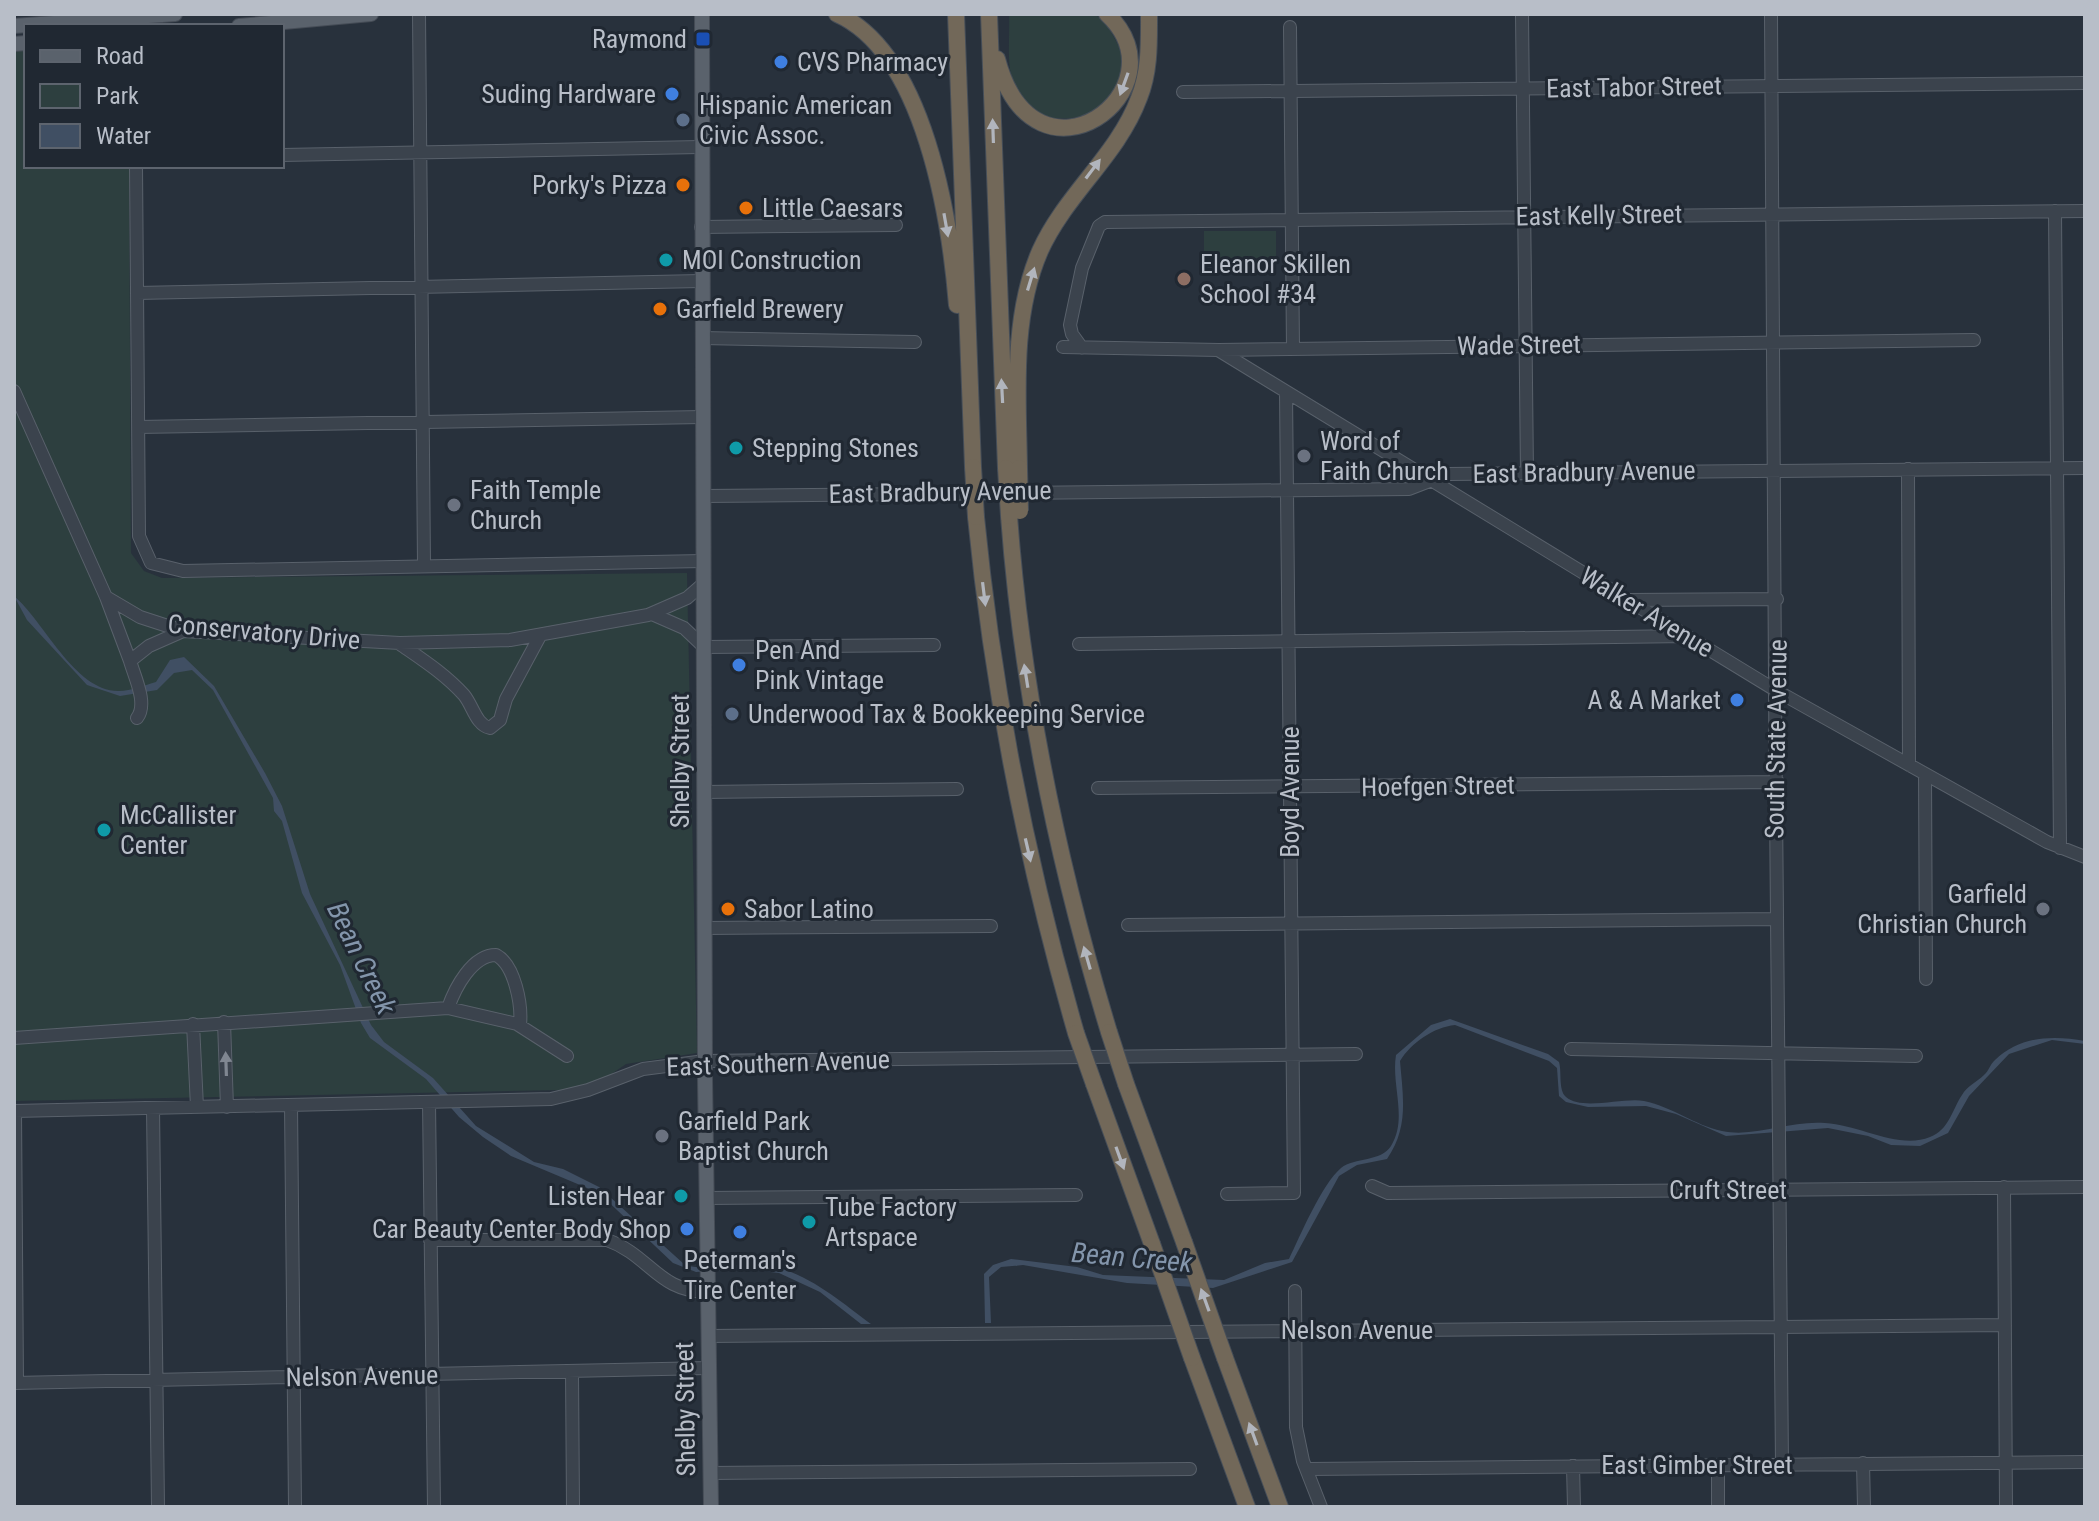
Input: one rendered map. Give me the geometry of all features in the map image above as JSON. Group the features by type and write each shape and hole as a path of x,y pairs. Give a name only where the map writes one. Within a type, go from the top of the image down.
{"highway":[{"path":"837,14 869,36 889,58 925,141 949,243 971,428"},
{"path":"956,14 976,517 992,657 1021,819 1076,1033 1247,1507"},
{"path":"989,14 1021,638 1063,862 1126,1084 1280,1507"},
{"path":"989,33 1004,85 1019,108 1047,125 1079,125 1112,107 1127,78 1127,45 1107,14"},
{"path":"1012,468 1019,336 1030,279 1060,215 1136,106 1147,70 1150,16"}],"main road":[{"path":"50,24 175,14"},
{"path":"249,24 279,18 371,14"},
{"name":"Shelby Street","path":"702,14 705,1061 711,1507"}],"street":[{"path":"419,14 424,564"},
{"path":"1522,14 1527,473"},
{"name":"South State Avenue","path":"1771,14 1778,782 1775,919 1782,1465"},
{"path":"1290,27 1293,349"},
{"name":"East Tabor Street","path":"1183,92 2085,83"},
{"path":"284,155 700,147"},
{"path":"136,168 139,536 151,563 175,571 703,561"},
{"path":"2055,211 2060,848"},
{"name":"East Kelly Street","path":"1082,348 1070,325 1080,279 1099,226 1114,220 2085,211"},
{"path":"701,227 896,225"},
{"path":"137,293 701,281"},
{"path":"702,338 915,342"},
{"name":"Wade Street","path":"1063,347 1218,350 1974,340"},
{"name":"Walker Avenue","path":"1218,350 1777,691 2060,848 2085,857"},
{"path":"14,391 106,597 142,702 142,711 137,718"},
{"name":"Boyd Avenue","path":"1227,1194 1294,1193 1286,392"},
{"path":"138,427 702,417"},
{"name":"East Bradbury Avenue","path":"703,496 1409,489 1448,474 2085,468"},
{"path":"1908,469 1909,765"},
{"name":"Conservatory Drive","path":"106,597 140,617 183,631 400,643 485,642 540,636 652,614 687,598 703,584"},
{"path":"1628,600 1777,599"},
{"path":"652,614 684,628 704,647 934,645"},
{"path":"132,667 149,646 183,631"},
{"path":"400,643 444,675 464,696 480,723 490,728 500,720 506,699 540,636"},
{"path":"1079,644 1687,636"},
{"path":"1925,774 1926,979"},
{"name":"Hoefgen Street","path":"1098,788 1778,782"},
{"path":"704,792 957,789"},
{"path":"1128,925 1775,919"},
{"path":"705,928 991,926"},
{"path":"448,1008 454,991 479,960 496,955 505,962 510,975 521,1012 520,1025"},
{"path":"14,1038 448,1008 520,1025 567,1056"},
{"path":"224,1022 227,1107"},
{"path":"193,1024 197,1107"},
{"path":"1571,1049 1916,1056"},
{"name":"East Southern Avenue","path":"14,1111 564,1097 643,1069 705,1061 1356,1054"},
{"path":"434,1102 430,1240 434,1507"},
{"path":"291,1105 295,1507"},
{"path":"153,1108 158,1507"},
{"path":"14,1111 16,1383"},
{"name":"Cruft Street","path":"1372,1186 1388,1193 2085,1187"},
{"path":"2004,1187 2006,1507"},
{"path":"707,1198 1076,1195"},
{"path":"430,1240 607,1240 634,1252 671,1286 686,1291 708,1287"},
{"path":"1295,1291 1296,1427 1321,1507"},
{"name":"Nelson Avenue","path":"709,1336 2005,1325"},
{"name":"Nelson Avenue","path":"16,1383 709,1368"},
{"path":"572,1371 573,1507"},
{"name":"East Gimber Street","path":"1308,1469 2085,1462"},
{"path":"1863,1463 1864,1507"},
{"path":"1718,1465 1718,1507"},
{"path":"1573,1466 1574,1507"},
{"path":"710,1473 1190,1469"}],"green space":[{"path":"1009,14 1097,16 1107,25 1116,41 1123,66 1118,88 1104,104 1084,115 1061,119 1039,114 1021,100 1011,75"},
{"path":"24,50 24,168 129,168 131,553 144,571 162,578 687,573 697,1053 626,1064 600,1082 563,1090 14,1101 14,51"},
{"path":"1204,231 1276,231 1276,258 1212,258 1210,262 1204,262"}],"water":[{"name":"Bean Creek","path":"14,596 74,668 103,688 124,691 156,682 170,660 184,657 214,686 282,806 310,894 371,1025 384,1042 433,1078 476,1126 534,1162 563,1169 599,1187 685,1265 754,1264 786,1270 817,1285 871,1324 861,1324 820,1292 779,1273 743,1269 696,1272 673,1263 599,1193 511,1156 459,1117 426,1079 370,1038 361,1023 340,965 302,893 282,821 274,811 273,798 213,690 192,670 174,673 157,690 120,696 87,685 27,620"},
{"name":"Bean Creek","path":"1450,1019 1548,1054 1559,1062 1562,1090 1573,1101 1644,1101 1664,1107 1702,1125 1734,1133 1825,1123 1905,1141 1930,1137 1942,1130 1964,1092 1986,1073 1995,1060 2015,1046 2049,1038 2085,1041 2085,1044 2052,1040 2009,1054 1969,1096 1948,1133 1920,1146 1891,1145 1868,1136 1828,1128 1726,1136 1676,1114 1646,1106 1588,1107 1566,1102 1559,1096 1557,1068 1549,1061 1455,1025 1447,1026 1424,1037 1400,1061 1402,1123 1387,1159 1357,1165 1339,1176 1292,1262 1213,1288 1127,1283 1023,1265 1001,1267 989,1277 991,1323 985,1323 984,1274 993,1265 1011,1259 1077,1267 1103,1275 1224,1280 1265,1263 1289,1259 1326,1186 1341,1168 1381,1155 1391,1146 1396,1136 1399,1113 1396,1055 1431,1025"}],"place":[{"name":"Raymond","path":"703,39"},
{"name":"CVS Pharmacy","path":"781,62"},
{"name":"Suding Hardware","path":"672,94"},
{"name":"Hispanic American Civic Assoc.","path":"683,120"},
{"name":"Porky's Pizza","path":"683,185"},
{"name":"Little Caesars","path":"746,208"},
{"name":"MOI Construction","path":"666,260"},
{"name":"Eleanor Skillen School #34","path":"1184,279"},
{"name":"Garfield Brewery","path":"660,309"},
{"name":"Stepping Stones","path":"736,448"},
{"name":"Word of Faith Church","path":"1304,456"},
{"name":"Faith Temple Church","path":"454,505"},
{"name":"Pen And Pink Vintage","path":"739,665"},
{"name":"A & A Market","path":"1737,700"},
{"name":"Underwood Tax & Bookkeeping Service","path":"732,714"},
{"name":"McCallister Center","path":"104,830"},
{"name":"Sabor Latino","path":"728,909"},
{"name":"Garfield Christian Church","path":"2043,909"},
{"name":"Garfield Park Baptist Church","path":"662,1136"},
{"name":"Listen Hear","path":"681,1196"},
{"name":"Tube Factory Artspace","path":"809,1222"},
{"name":"Car Beauty Center Body Shop","path":"687,1229"},
{"name":"Peterman's Tire Center","path":"740,1232"}]}
